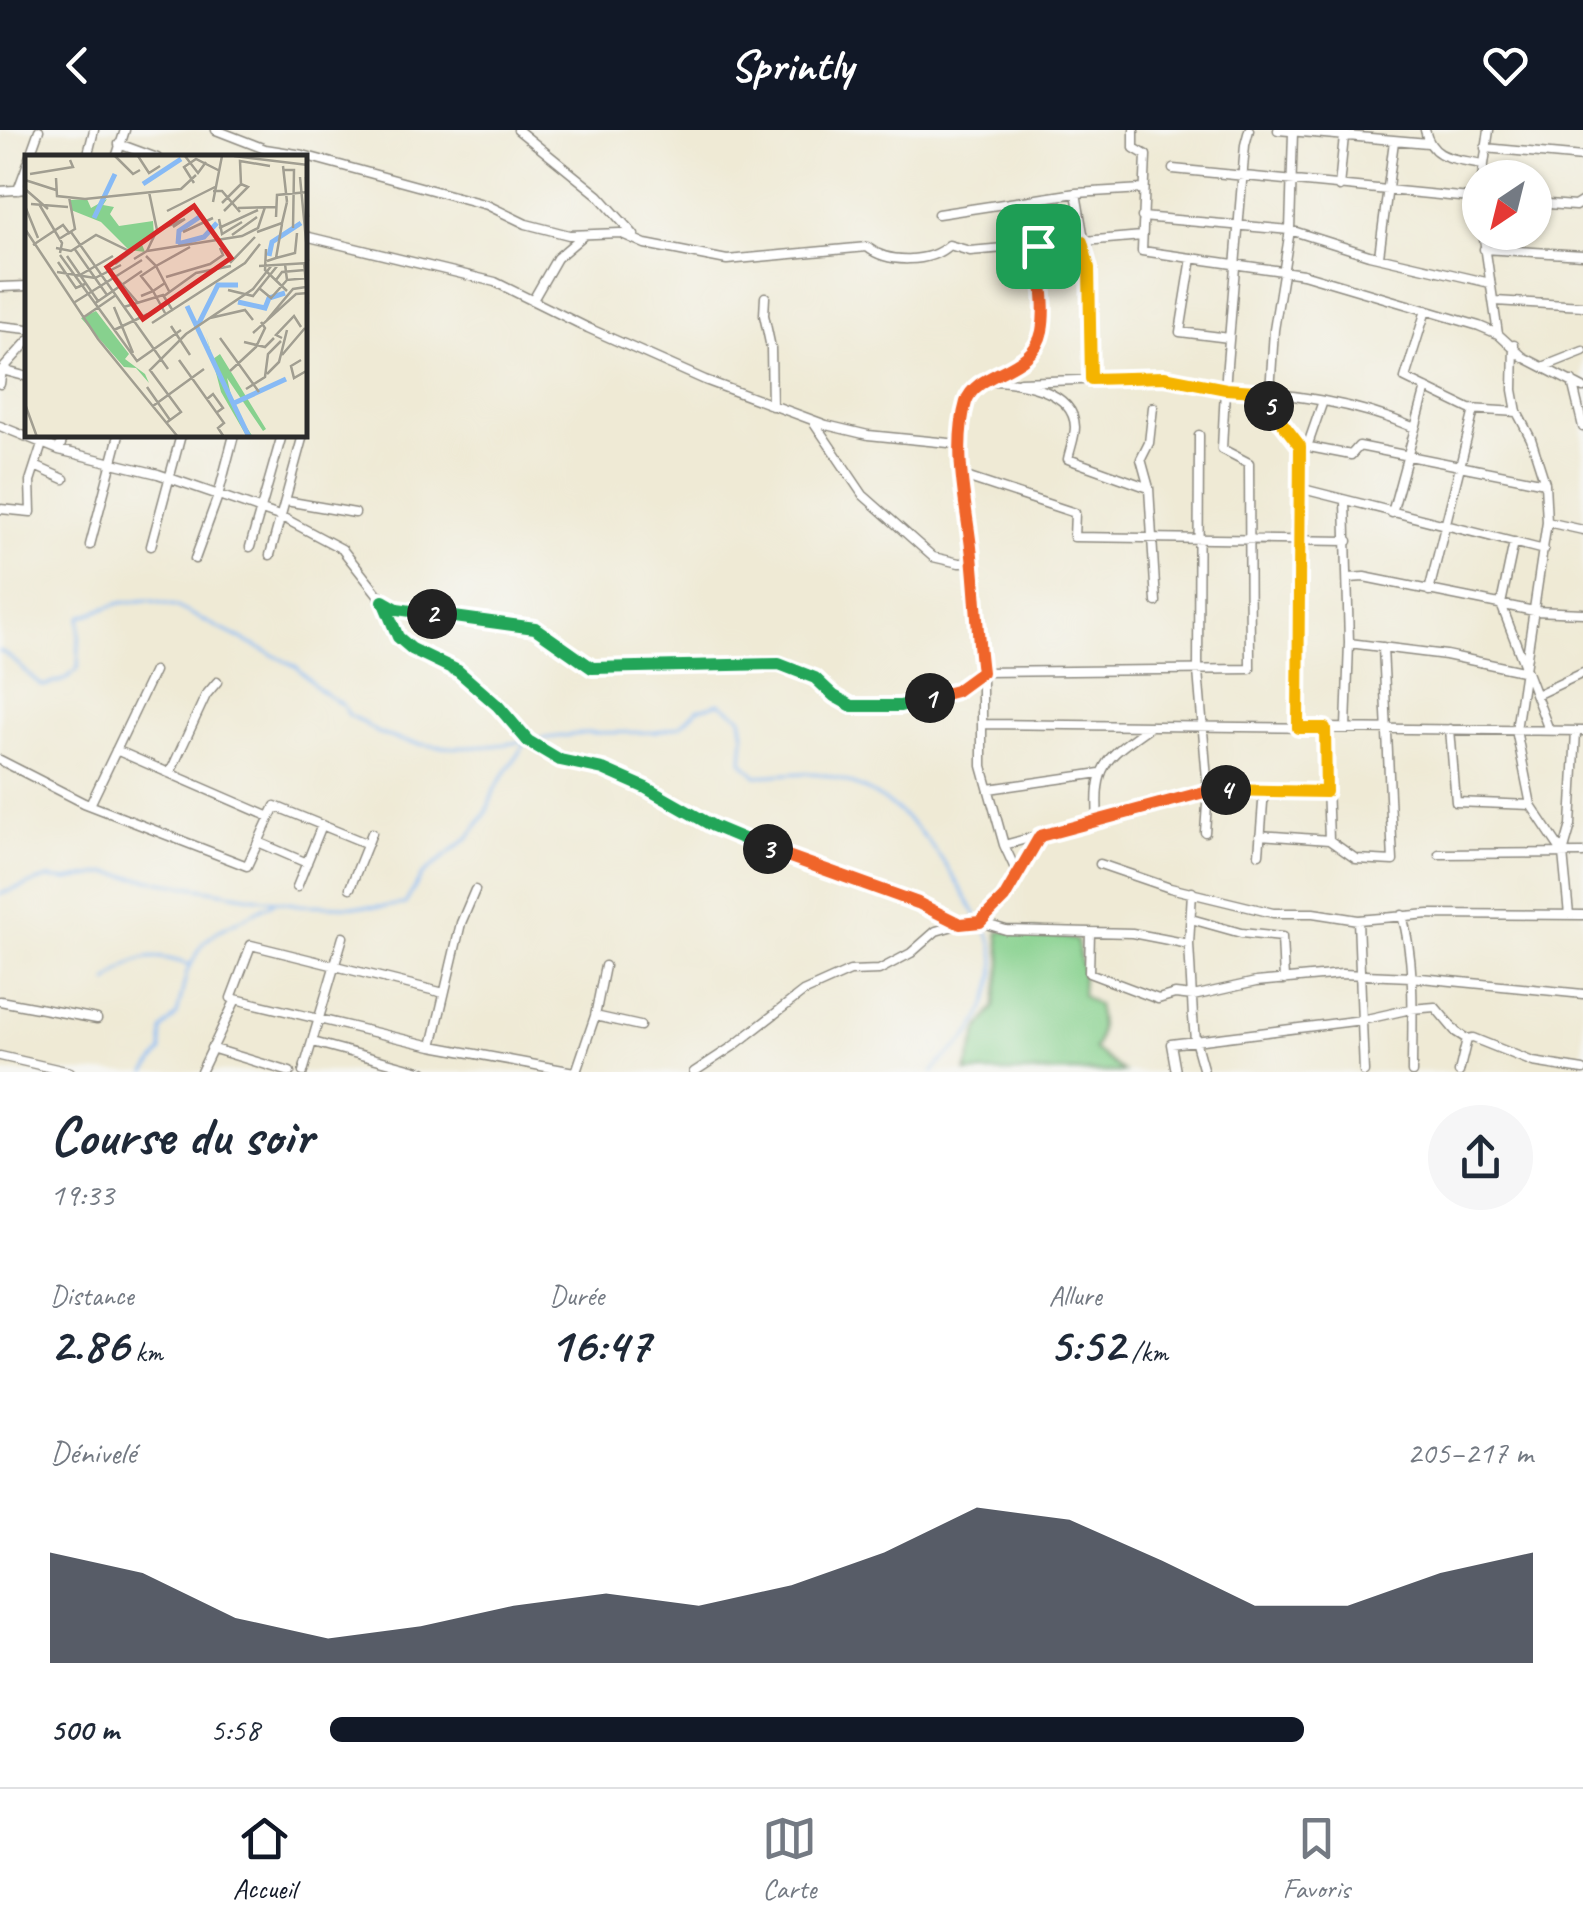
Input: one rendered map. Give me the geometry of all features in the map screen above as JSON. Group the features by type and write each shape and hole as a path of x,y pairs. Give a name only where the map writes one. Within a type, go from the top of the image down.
{"street":[{"path":"30,155 38,130"},
{"path":"89,155 94,130"},
{"path":"117,155 124,130"},
{"path":"216,130 265,149 298,155"},
{"path":"518,130 598,195 645,244"},
{"path":"1134,130 1134,148 1146,155 1142,251 1304,274 1426,310 1498,334 1524,357 1583,388"},
{"path":"383,601 397,609 535,628 592,668 779,664 815,678 852,706 900,706 956,691 982,672 1250,669 1249,463 1222,449 1242,177 1249,130"},
{"path":"1278,130 1428,143"},
{"path":"1424,130 1436,154 1464,160"},
{"path":"1483,160 1489,130"},
{"path":"1292,132 1290,230 1269,408 1303,446 1351,455 1358,446 1545,482"},
{"path":"1339,187 1344,136"},
{"path":"1379,256 1394,141"},
{"path":"119,144 148,155"},
{"path":"1485,148 1583,157"},
{"path":"308,157 487,205 535,227 569,235 620,234 645,244 727,260 867,247 904,261 942,251 949,245 970,251 1142,236"},
{"path":"1173,169 1462,198"},
{"path":"938,214 1143,188"},
{"path":"0,191 23,190"},
{"path":"1076,194 1089,268 1091,379"},
{"path":"1552,204 1576,206 1583,201"},
{"path":"1142,217 1290,230 1490,284"},
{"path":"533,300 557,258 588,232"},
{"path":"308,237 495,282 588,328 812,420 868,434 959,444"},
{"path":"1018,876 1004,846 982,766 982,672 959,444 967,400 976,386 1004,374 1036,347 1042,330 1038,246"},
{"path":"1484,250 1498,334"},
{"path":"1500,250 1583,255"},
{"path":"1192,258 1180,332 1229,338"},
{"path":"0,287 25,286"},
{"path":"765,297 772,406"},
{"path":"1494,301 1583,306"},
{"path":"1426,310 1406,378 1474,410 1516,412"},
{"path":"0,326 25,329"},
{"path":"0,384 2,370 25,343"},
{"path":"1514,345 1512,390 1516,412 1545,482 1547,522 1516,730 1531,805 1563,853"},
{"path":"1544,366 1583,351"},
{"path":"986,381 1164,377 1226,389 1323,400 1369,410 1415,428"},
{"path":"1572,381 1583,428"},
{"path":"1020,382 1040,388 1066,405 1075,424 1068,459 1149,488"},
{"path":"1392,513 1426,388"},
{"path":"1298,728 1299,488 1303,446 1323,400"},
{"path":"1153,407 1148,443 1140,459 1149,488 1156,602"},
{"path":"1429,591 1474,410"},
{"path":"812,420 863,495 933,558 959,564 973,562"},
{"path":"0,426 25,437"},
{"path":"1199,435 1198,670 1208,791 1205,832"},
{"path":"28,438 282,517 342,549 383,601 398,637 412,649 458,671 498,706 528,741 560,760 603,769 646,788 713,826 918,903 960,924"},
{"path":"59,450 63,438"},
{"path":"90,545 118,438"},
{"path":"151,546 180,438"},
{"path":"195,559 233,438"},
{"path":"250,547 281,438"},
{"path":"270,555 302,438"},
{"path":"0,509 31,512 30,481 42,444"},
{"path":"35,466 64,479"},
{"path":"963,476 1075,513 1074,538 1348,541"},
{"path":"1299,488 1544,550"},
{"path":"1345,501 1349,578 1346,728"},
{"path":"286,502 354,512"},
{"path":"1547,522 1583,530"},
{"path":"1514,542 1501,604 1549,730"},
{"path":"1349,578 1364,577 1534,611 1583,613"},
{"path":"1349,643 1446,655 1527,672"},
{"path":"1260,835 1330,840 1356,860 1393,861 1383,648"},
{"path":"90,805 154,670"},
{"path":"1536,695 1583,673"},
{"path":"170,773 206,695 217,682"},
{"path":"984,724 1580,731 1571,824 1563,853 1569,916"},
{"path":"1098,820 1096,782 1100,773 1110,758 1151,726"},
{"path":"1325,728 1330,840"},
{"path":"1450,729 1456,802 1531,805"},
{"path":"116,750 270,816"},
{"path":"0,760 90,805 247,866 275,806 368,844"},
{"path":"989,789 1100,773"},
{"path":"1259,854 1264,790"},
{"path":"1004,846 1208,791 1326,792"},
{"path":"297,887 322,825"},
{"path":"350,888 372,834"},
{"path":"980,922 1004,898 1040,836"},
{"path":"258,842 306,862"},
{"path":"1440,854 1583,853"},
{"path":"1100,864 1273,913 1313,912 1358,920 1402,915 1583,916"},
{"path":"432,1046 461,923 475,890"},
{"path":"1192,892 1189,944 1194,1040 1204,1072"},
{"path":"1402,915 1408,934 1411,977 1412,1072"},
{"path":"1191,919 1240,932 1282,937 1284,980"},
{"path":"1358,920 1364,1072"},
{"path":"694,1072 803,992 850,971 879,970 911,953 936,931 960,924 980,922 1006,930 1132,934 1189,944"},
{"path":"1090,932 1089,973 1158,999 1234,986 1360,974 1583,994"},
{"path":"303,1072 343,937"},
{"path":"444,992 251,945 230,998 432,1046 575,1072 594,1016 604,966"},
{"path":"201,1072 236,1000"},
{"path":"0,1001 97,1019"},
{"path":"1176,1072 1171,1044 1435,1007 1456,1032 1467,1038 1533,1062 1583,1070"},
{"path":"594,1016 640,1026"},
{"path":"1460,1072 1467,1038"},
{"path":"314,1042 392,1067 424,1072"},
{"path":"211,1048 288,1072"},
{"path":"0,1056 70,1072"}],"green space":[{"path":"1034,931 1077,941 1083,972 1082,995 1097,1005 1099,1017 1100,1033 1094,1049 1124,1072 966,1072 978,1031 995,1007 1002,962 998,932"}],"waterway":[{"path":"0,651 43,686 64,680 78,669 80,617 120,603 148,600 175,606 297,667 350,716 383,735 454,747 525,741"},
{"path":"533,740 587,733 657,732 680,726 697,710 719,703 741,717 742,761 756,776 825,775 852,784 898,810 949,869 977,917"},
{"path":"0,894 49,878 67,880 109,873 300,905 405,904 422,875 469,837 486,813 495,788 527,741"},
{"path":"146,1072 162,1051 162,1030 177,1015 187,971 204,942 277,901"},
{"path":"933,1072 970,1033 992,988 995,955 984,928"},
{"path":"108,982 128,965 146,958 191,965"}],"route":[{"path":"1082,242 1089,268 1091,379 1164,377 1226,389 1269,392 1269,408 1300,446 1298,728 1325,728 1326,792 1208,791 1040,836 1004,898 980,922 960,924 918,903 713,826 603,769 560,760 528,741 498,706 458,671 412,649 398,637 383,601 397,609 535,628 592,668 779,664 815,678 852,706 876,708 900,706 956,691 982,672 959,444 967,400 976,386 1004,374 1036,347 1042,330 1038,246 1082,242"}]}
